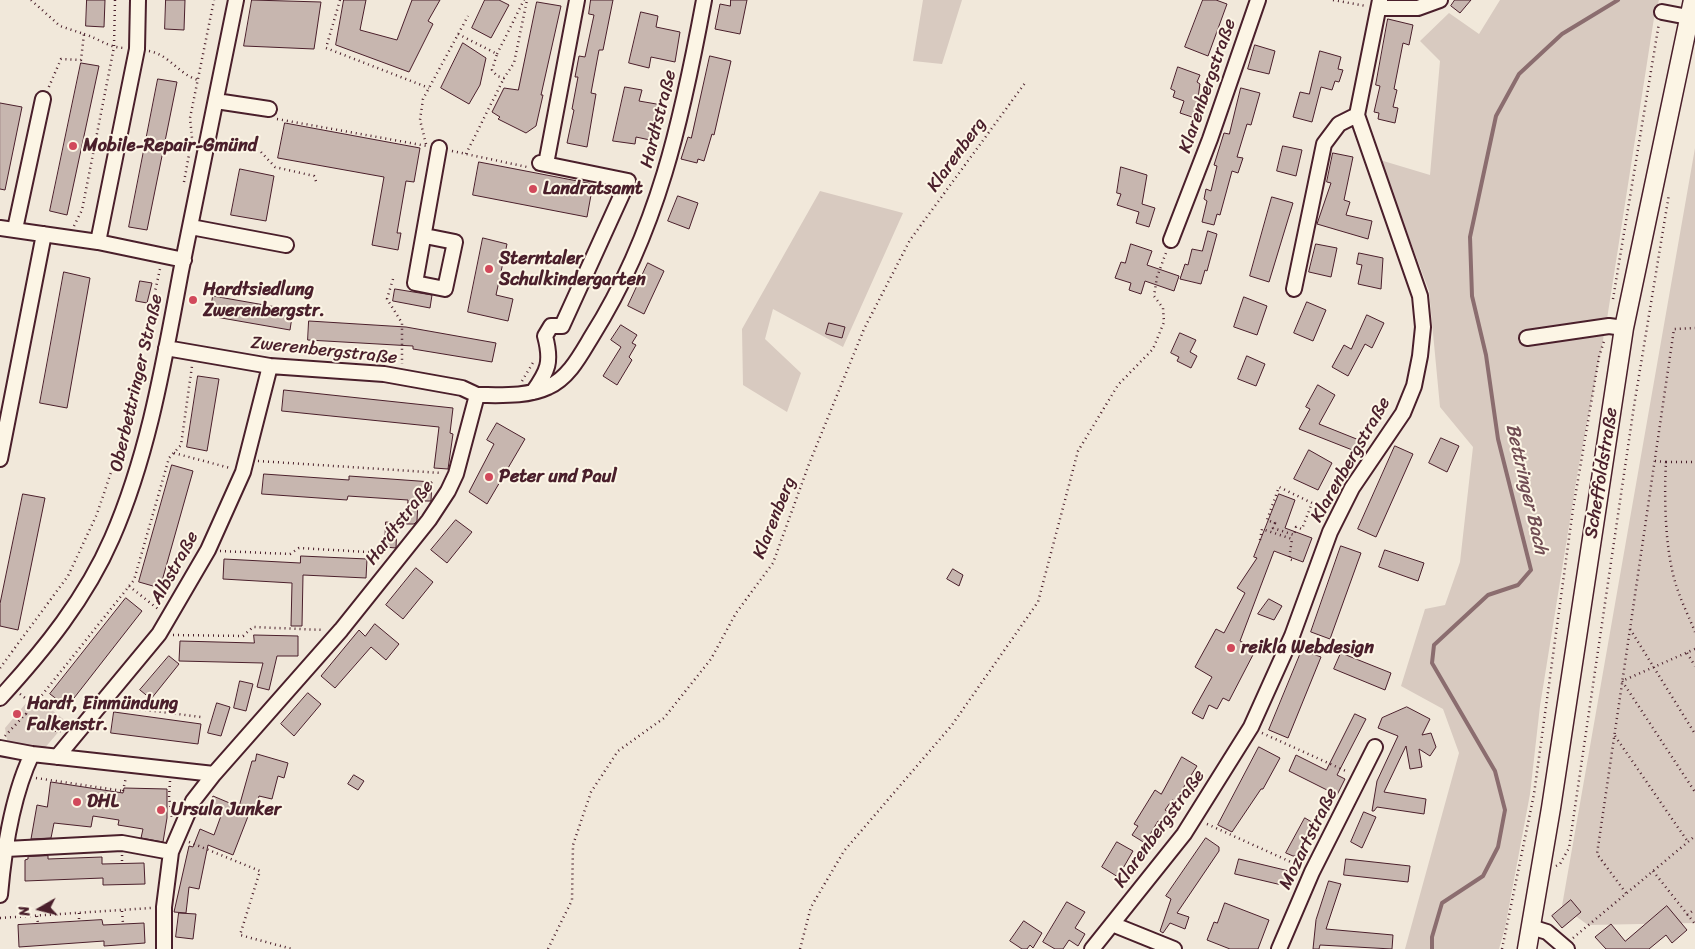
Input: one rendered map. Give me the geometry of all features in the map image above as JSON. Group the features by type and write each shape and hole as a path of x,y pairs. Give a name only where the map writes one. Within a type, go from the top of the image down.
{"main road":[{"name":"Scheffoldstraße","path":"1527,949 1616,327 1693,0"}],"street":[{"path":"98,242 136,49 138,0"},
{"name":"Oberbettringer Straße","path":"0,698 66,619 91,580 112,539 128,498 146,442 236,0"},
{"path":"534,392 547,372 549,352 545,336 551,326 562,326 628,181 543,163 577,0"},
{"name":"Hardtstraße","path":"164,949 164,907 172,852 193,801 214,774 342,630 430,520 456,474 477,395 514,395 534,392 549,387 575,364 606,314 645,231 668,168 688,83 704,0"},
{"name":"Klarenbergstraße","path":"1171,240 1210,139 1258,0"},
{"path":"1294,289 1324,144 1339,124 1357,116 1379,4 1418,8 1440,0"},
{"path":"1662,12 1688,17"},
{"path":"15,228 43,99"},
{"path":"216,101 273,114"},
{"name":"Klarenbergstraße","path":"1092,949 1194,818 1251,727 1292,636 1330,532 1352,488 1403,413 1414,386 1423,327 1420,296 1357,116"},
{"path":"425,236 433,147"},
{"path":"191,227 286,245"},
{"path":"0,228 15,228 98,242 184,260"},
{"path":"0,459 44,234"},
{"path":"1527,338 1616,327"},
{"name":"Zwerenbergstraße","path":"166,348 270,366 402,378 462,388 477,395"},
{"name":"Albstraße","path":"57,757 103,704 159,634 208,550 244,466 270,366"},
{"name":"Mozartstraße","path":"1279,949 1312,872 1375,747"},
{"path":"0,748 32,754 214,774"},
{"path":"0,895 6,849 22,776 32,754"},
{"path":"6,849 122,843 172,852"},
{"path":"1112,924 1174,949"},
{"path":"1531,927 1547,932 1565,947"}],"path":[{"path":"31,0 60,26 100,39 108,47 157,53 169,58 178,70 187,77 198,80"},
{"path":"68,238 82,210 114,48 115,0"},
{"path":"183,186 192,138 190,118 214,0"},
{"path":"340,0 326,48 429,88"},
{"path":"504,78 497,76 492,70 497,54 525,0"},
{"path":"466,154 504,78 514,63 525,0"},
{"path":"1333,0 1379,4"},
{"path":"1502,949 1534,794 1575,500 1599,357 1616,327 1662,12"},
{"path":"433,147 420,120 423,99 468,16"},
{"path":"43,99 61,59 82,60 84,34"},
{"path":"458,34 497,54"},
{"name":"Klarenberg","path":"548,949 572,900 572,845 591,792 618,751 664,718 711,659 736,613 773,563 809,464 864,329 910,240 1025,83"},
{"path":"273,114 539,170 543,163"},
{"path":"261,152 275,167 314,176 317,184"},
{"path":"1554,875 1556,866 1560,864 1570,848 1634,406 1670,187"},
{"path":"800,949 811,907 844,851 952,725 1038,602 1078,451 1118,385 1154,349 1164,322 1164,308 1154,296 1157,277 1171,240"},
{"path":"0,668 68,576 97,514 123,436 155,283 164,257"},
{"path":"392,279 388,299 402,323 402,378"},
{"path":"1626,893 1597,854 1674,330 1695,328"},
{"path":"0,742 34,705 134,580 169,458 180,445 194,354"},
{"path":"514,395 534,361"},
{"path":"174,453 244,466 456,474"},
{"path":"1655,461 1695,462"},
{"path":"1666,462 1664,492 1666,525 1676,584 1695,632"},
{"path":"1279,488 1312,503 1302,529 1296,527 1294,535 1273,528 1275,521 1267,520 1279,488"},
{"path":"1260,540 1262,530 1292,539 1289,559 1292,560"},
{"path":"208,550 290,554 299,548 402,554"},
{"path":"129,586 169,618"},
{"path":"159,634 243,636 253,627 342,630"},
{"path":"1630,629 1695,734"},
{"path":"1622,681 1695,650"},
{"path":"1686,653 1695,666"},
{"path":"1622,681 1695,792"},
{"path":"11,686 34,705"},
{"path":"103,704 201,717"},
{"path":"26,714 44,730 78,733"},
{"path":"1251,727 1361,778"},
{"path":"1614,736 1688,842"},
{"path":"22,776 123,791"},
{"path":"170,781 168,797 170,810"},
{"path":"1194,818 1312,872"},
{"path":"1565,947 1695,836"},
{"path":"177,837 260,871 240,935 292,949"},
{"path":"1653,871 1695,924"},
{"path":"0,918 164,907"},
{"path":"1688,915 1695,908"},
{"path":"122,911 123,924"},
{"path":"78,913 79,921"},
{"path":"38,916 38,924"}],"shaded area":[{"path":"923,0 962,0 942,64 913,61"},
{"path":"1500,0 1659,0 1654,18 1607,319 1578,470 1540,706 1530,794 1505,928 1499,949 1405,949 1459,753 1443,709 1401,686 1425,609 1445,605 1460,562 1473,447 1440,407 1429,291 1380,160 1430,175 1440,61 1420,41 1449,13 1479,34"},
{"path":"1695,148 1695,923 1588,925 1562,906"},
{"path":"820,191 903,213 843,347 773,309 765,339 801,373 787,412 743,385 742,329"},
{"path":"33,695 67,722 43,750 15,746 7,740 5,728"}],"building":[{"path":"87,0 105,0 104,27 86,26"},
{"path":"166,0 185,0 184,30 165,29"},
{"path":"252,0 321,2 314,49 244,46"},
{"path":"344,0 366,0 360,30 397,40 412,0 440,0 428,21 433,24 409,72 336,45"},
{"path":"485,0 499,0 509,5 491,38 472,28"},
{"path":"591,0 613,0 603,50 599,50 591,93 596,94 587,147 567,143 574,110 572,109 578,77 575,77 579,56 585,57 594,15 589,14"},
{"path":"731,0 747,0 740,34 715,29 720,4 730,6"},
{"path":"1203,0 1216,0 1227,4 1208,56 1185,47"},
{"path":"1455,0 1471,0 1460,13 1451,6"},
{"path":"537,2 561,6 536,126 526,133 498,119 500,117 492,112 504,88 518,90"},
{"path":"641,12 658,16 656,27 680,32 675,62 651,57 649,68 629,63"},
{"path":"1388,19 1413,25 1409,45 1403,43 1394,89 1397,90 1393,107 1398,108 1395,123 1378,119 1379,113 1374,112 1380,86 1376,85"},
{"path":"463,43 486,58 480,85 469,104 441,88"},
{"path":"1255,45 1275,51 1269,74 1248,69"},
{"path":"1320,51 1341,57 1338,69 1343,70 1339,82 1335,81 1332,90 1321,87 1312,122 1293,117 1300,92 1309,94"},
{"path":"710,56 731,61 714,135 712,134 704,161 698,159 697,163 681,159 688,137 691,138"},
{"path":"81,63 99,66 67,215 50,211"},
{"path":"1178,67 1200,75 1197,82 1200,84 1197,105 1192,117 1180,113 1184,101 1173,97 1175,91 1171,89"},
{"path":"158,79 177,82 147,230 129,227"},
{"path":"625,87 642,90 639,101 662,105 659,118 654,117 650,140 636,137 635,144 613,141"},
{"path":"1241,88 1260,93 1251,125 1247,124 1237,157 1243,158 1238,173 1232,171 1220,215 1217,214 1214,225 1202,222 1207,201 1204,199 1206,189 1211,191 1217,166 1214,165 1224,133 1229,134"},
{"path":"0,103 22,107 5,190 0,189"},
{"path":"285,123 420,148 414,182 406,181 397,233 401,233 398,250 372,245 384,177 278,158"},
{"path":"1283,146 1302,150 1296,176 1277,171"},
{"path":"1333,153 1353,157 1344,200 1350,202 1346,215 1372,221 1368,239 1317,224 1331,183 1327,182"},
{"name":"Landratsamt","path":"479,162 593,184 587,217 473,195"},
{"path":"1121,167 1147,175 1142,204 1155,208 1149,227 1136,223 1139,212 1117,205 1121,194 1117,193"},
{"path":"240,169 274,176 266,221 231,215"},
{"path":"678,196 698,203 689,229 668,221"},
{"path":"1272,197 1293,203 1269,282 1250,276"},
{"path":"1208,231 1217,234 1207,271 1205,270 1201,284 1180,279 1185,264 1188,265 1192,249 1202,251"},
{"name":"Sterntaler Schulkindergarten","path":"483,238 507,244 496,295 513,299 508,321 468,312"},
{"path":"1131,244 1152,251 1147,265 1179,276 1174,291 1145,281 1141,294 1129,290 1131,283 1115,278 1121,262 1125,263"},
{"path":"1316,244 1337,248 1331,277 1309,272"},
{"path":"1359,253 1383,258 1381,289 1358,284 1362,265 1357,264"},
{"path":"648,263 664,271 644,314 628,306"},
{"path":"64,272 90,278 67,408 40,403"},
{"path":"140,281 152,283 147,303 136,301"},
{"path":"395,289 432,295 430,308 393,301"},
{"path":"213,296 293,310 290,330 210,316"},
{"path":"1244,297 1267,306 1257,335 1234,327"},
{"path":"1307,302 1326,310 1313,341 1294,333"},
{"path":"1367,315 1384,323 1372,348 1365,344 1348,376 1332,367 1344,345 1351,349"},
{"path":"309,321 406,327 496,343 492,362 413,349 413,346 308,340"},
{"path":"829,323 845,327 842,338 826,334"},
{"path":"621,325 637,335 632,343 636,345 629,357 632,360 617,385 603,376 621,347 611,340"},
{"path":"1180,333 1196,340 1190,352 1197,356 1191,368 1177,361 1179,357 1171,353"},
{"path":"1247,356 1265,364 1256,386 1238,379"},
{"path":"198,376 219,379 207,451 187,447"},
{"path":"1318,385 1335,395 1319,424 1364,442 1360,453 1299,429 1310,409 1306,407"},
{"path":"284,390 453,408 450,433 453,434 448,469 434,468 439,427 282,411"},
{"path":"497,423 525,439 487,504 469,492 494,444 487,440"},
{"path":"1441,438 1459,446 1447,472 1429,463"},
{"path":"1395,446 1413,454 1376,537 1358,529"},
{"path":"1309,450 1332,463 1318,490 1294,479"},
{"path":"172,465 193,471 160,588 139,582"},
{"path":"264,474 349,480 349,476 432,482 431,501 418,501 417,521 414,524 406,524 408,500 348,496 347,500 262,494"},
{"path":"23,494 45,498 18,630 0,626 0,604"},
{"path":"1279,494 1295,500 1285,528 1312,538 1303,562 1274,551 1240,641 1256,649 1229,701 1223,698 1217,709 1209,705 1203,719 1192,713 1212,677 1195,667 1216,629 1224,633 1245,593 1237,588 1257,558 1254,557"},
{"path":"456,520 472,532 447,563 431,550"},
{"path":"386,522 397,523 396,548 385,547"},
{"path":"1341,546 1361,553 1330,639 1311,632"},
{"path":"1385,550 1424,563 1418,581 1379,567"},
{"path":"301,556 367,559 366,578 303,575 302,626 291,626 292,583 223,579 224,559 300,563"},
{"path":"416,568 433,582 403,619 386,605"},
{"path":"953,569 963,575 959,586 947,579"},
{"path":"126,598 142,611 67,707 50,694"},
{"path":"1269,599 1282,606 1274,620 1258,614"},
{"path":"375,624 399,644 386,660 371,647 335,688 321,676 359,630 365,636"},
{"path":"254,635 298,636 298,656 277,656 269,690 257,687 263,663 179,661 180,641 254,643"},
{"path":"1302,650 1321,657 1288,738 1269,730"},
{"path":"1341,653 1391,673 1385,690 1334,669"},
{"path":"169,656 179,664 151,699 140,690"},
{"path":"240,681 253,684 246,711 234,708"},
{"path":"308,693 321,704 294,736 281,724"},
{"path":"217,703 230,707 221,736 208,733"},
{"path":"1407,707 1430,719 1422,735 1431,733 1436,747 1430,756 1419,749 1422,767 1410,769 1406,746 1384,792 1426,799 1424,814 1377,807 1372,811 1377,781 1398,736 1378,728 1382,718"},
{"path":"114,712 201,724 198,744 111,733"},
{"path":"1355,714 1366,719 1337,775 1345,779 1337,795 1289,771 1296,755 1326,770"},
{"path":"1259,747 1280,758 1263,789 1261,789 1232,832 1218,825"},
{"path":"257,754 288,763 284,778 278,776 272,799 259,796 256,807 252,806 233,855 208,845 199,889 189,887 186,913 174,912 189,846 193,847 200,829 214,835 222,813 208,808 213,796 239,807 252,761 255,761"},
{"path":"1182,757 1197,766 1175,801 1172,800 1165,810 1168,812 1162,823 1158,821 1145,843 1132,835 1138,826 1134,824 1155,790 1161,794"},
{"path":"354,775 364,781 358,790 348,784"},
{"path":"51,782 123,793 124,788 167,789 167,818 163,842 141,838 143,829 118,825 119,820 93,816 91,827 54,823 51,838 31,839 37,805 47,807"},
{"path":"1364,812 1376,817 1362,848 1351,842"},
{"path":"1305,818 1315,824 1298,856 1293,856 1286,853"},
{"path":"1206,838 1219,847 1219,851 1177,913 1189,917 1185,929 1170,923 1163,933 1160,931 1171,899 1166,896"},
{"path":"1117,842 1133,851 1118,877 1102,867"},
{"path":"48,856 48,859 102,857 102,864 144,863 145,884 103,885 103,878 25,881 25,860 28,857"},
{"path":"1239,859 1289,871 1286,886 1235,874"},
{"path":"1346,859 1410,866 1408,882 1344,875"},
{"path":"1329,881 1341,884 1326,929 1393,935 1392,949 1320,945 1319,949 1313,949 1316,920"},
{"path":"1571,900 1581,912 1562,928 1552,916"},
{"path":"1067,902 1085,912 1075,928 1085,934 1078,946 1069,940 1063,949 1055,949 1043,942"},
{"path":"1225,903 1269,920 1258,949 1230,949 1207,940 1214,922 1217,923"},
{"path":"1667,906 1687,930 1672,943 1666,935 1649,949 1606,949 1595,937 1611,924 1625,941"},
{"path":"179,913 196,914 193,939 176,937"},
{"path":"102,920 103,925 144,923 145,943 104,946 104,941 19,947 18,925"},
{"path":"1024,921 1042,933 1033,948 1030,945 1027,949 1022,949 1010,941"}],"waterway":[{"name":"Bettringer Bach","path":"1432,949 1432,937 1442,903 1483,876 1498,847 1505,810 1495,771 1432,663 1434,645 1488,595 1518,585 1531,570 1498,439 1486,355 1472,296 1470,237 1496,116 1519,74 1562,34 1618,0"}],"place":[{"name":"Mobile-Repair-Gmünd","path":"73,146"},
{"name":"Landratsamt","path":"533,189"},
{"name":"Sterntaler Schulkindergarten","path":"489,269"},
{"name":"Hardtsiedlung Zwerenbergstr.","path":"193,300"},
{"name":"Peter und Paul","path":"489,477"},
{"name":"reikla Webdesign","path":"1231,648"},
{"name":"Hardt, Einmündung Falkenstr.","path":"17,714"},
{"name":"DHL","path":"77,802"},
{"name":"Ursula Junker","path":"161,810"}]}
